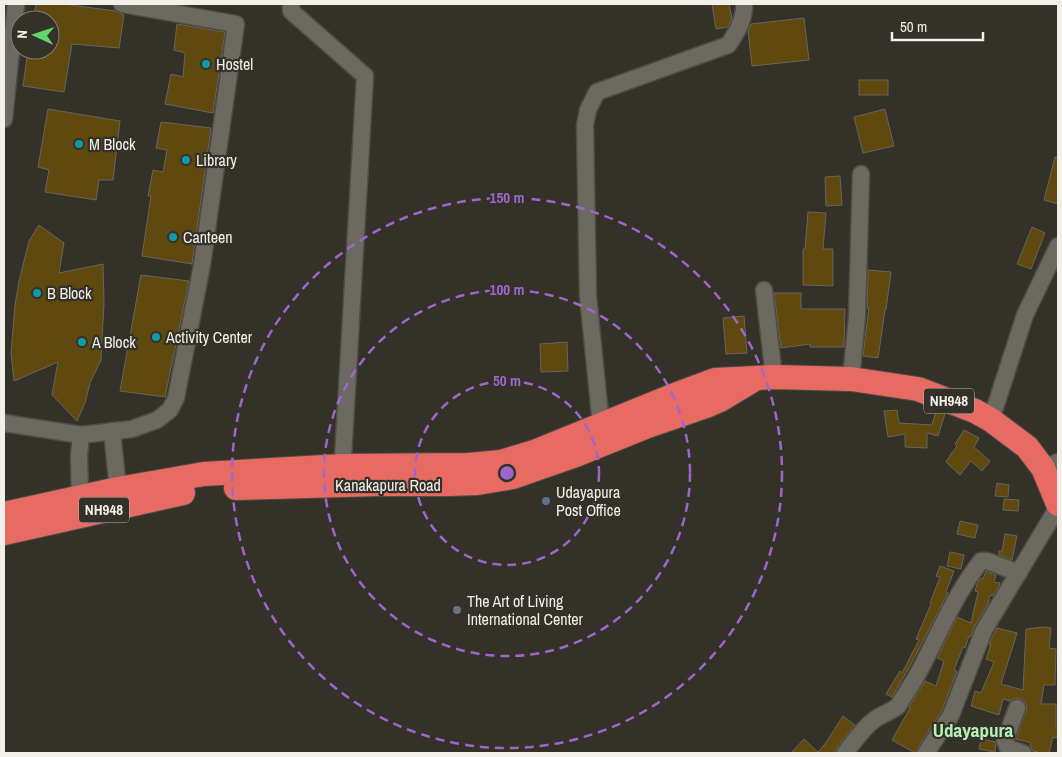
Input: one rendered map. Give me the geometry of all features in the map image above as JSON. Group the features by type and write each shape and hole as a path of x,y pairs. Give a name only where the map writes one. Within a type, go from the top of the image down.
{"highway":[{"name":"Kanakapura Road","path":"537,460 573,456 720,400 765,378"},
{"name":"Kanakapura Road","path":"4,514 118,489 204,474 342,475 449,484 476,483 513,477 537,460 602,424 672,396 715,380 765,378 851,379 918,389 975,411 991,420 1051,465 1058,506"},
{"name":"Kanakapura Road","path":"4,533 205,489 342,475"}],"street":[{"path":"4,119 16,4"},
{"path":"4,423 81,435 132,429 157,420 170,410 176,398 202,265 236,24 122,4"},
{"path":"291,4 291,11 365,76 342,475"},
{"path":"602,424 588,296 584,124 588,110 597,92 728,46 736,34 745,10 744,4"},
{"path":"851,379 857,316 861,174"},
{"path":"991,420 1025,314 1058,246"},
{"path":"764,290 765,378"},
{"path":"112,431 118,489"},
{"path":"80,497 79,456 81,435"},
{"path":"926,753 951,715 984,630 1058,506"},
{"path":"845,753 863,730 874,720 898,706 921,668 952,606 981,561 988,561 1019,573"},
{"path":"1017,708 1005,741 1008,748 1023,753"}],"building":[{"path":"36,4 64,4 115,11 124,15 119,48 72,44 64,92 23,86 27,60 60,60 60,10 35,10"},
{"path":"712,4 729,4 732,18 728,27 716,29"},
{"path":"804,18 809,60 752,66 748,31 751,24"},
{"name":"Hostel","path":"177,24 225,32 213,113 165,104 171,74 183,77 185,53 174,50"},
{"path":"859,80 888,80 888,95 859,95"},
{"name":"M Block","path":"48,109 120,121 113,180 99,180 96,200 45,192 49,170 38,167"},
{"path":"885,109 894,146 863,153 854,117"},
{"path":"161,122 211,128 192,264 142,256 151,196 148,196 153,170 163,172 167,150 156,148"},
{"path":"1055,157 1058,158 1058,204 1044,200"},
{"path":"840,176 842,205 826,206 825,177"},
{"path":"808,212 826,213 823,249 833,249 833,286 803,285 803,249 805,249"},
{"path":"39,225 64,243 59,273 103,264 104,303 101,360 90,383 85,403 77,421 52,395 58,362 14,381 11,353 15,305 29,241"},
{"path":"1032,227 1045,233 1031,269 1017,264"},
{"path":"868,270 891,272 878,358 863,356 869,308 867,308"},
{"name":"Activity Center","path":"141,275 189,281 165,397 120,391"},
{"path":"774,293 801,293 801,309 845,309 844,347 810,347 810,344 781,348"},
{"path":"744,316 747,353 726,354 723,318"},
{"path":"567,342 568,371 541,372 540,344"},
{"path":"897,410 899,423 932,425 936,411 945,414 938,436 927,433 927,448 905,447 905,434 888,437 884,411"},
{"path":"964,430 979,438 974,447 990,461 982,471 971,461 960,475 946,462 957,446 955,444"},
{"path":"997,483 1009,485 1008,497 995,496"},
{"path":"1004,499 1019,500 1018,511 1003,510"},
{"path":"960,521 978,525 975,538 957,534"},
{"path":"1005,534 1017,536 1012,560 999,555 999,551 1002,551"},
{"path":"950,552 964,555 961,569 947,566"},
{"path":"940,566 954,571 946,592 948,593 892,697 886,694 900,671 902,673 919,640 916,639 940,577 936,576"},
{"path":"986,571 996,575 994,582 1000,583 999,586 993,596 990,595 988,604 975,625 971,637 969,636 965,648 963,647 954,670 957,671 942,710 915,753 892,740 925,681 936,686 944,661 937,658 957,617 971,623 978,592 975,591 977,584 981,578 983,579"},
{"path":"997,628 1017,633 1001,684 1023,690 1026,629 1051,628 1049,648 1056,649 1055,685 1044,685 1041,704 1056,704 1058,738 1053,737 1049,753 1033,751 1030,746 1031,743 1016,739 1027,707 1021,699 1015,698 1010,701 1003,699 999,715 971,706 975,691 981,693 994,662 986,659 991,644 989,644"},
{"path":"843,716 855,725 837,747 835,753 791,753 804,739 818,752"},
{"path":"981,739 996,742 995,752 979,749"}],"place":[{"name":"Hostel","path":"206,64"},
{"name":"M Block","path":"79,144"},
{"name":"Library","path":"186,160"},
{"name":"Canteen","path":"173,237"},
{"name":"B Block","path":"37,293"},
{"name":"Activity Center","path":"156,337"},
{"name":"A Block","path":"82,342"},
{"name":"Udayapura Post Office","path":"546,501"},
{"name":"The Art of Living International Center","path":"457,610"}],"district":[{"name":"Udayapura","path":"973,730"}]}
